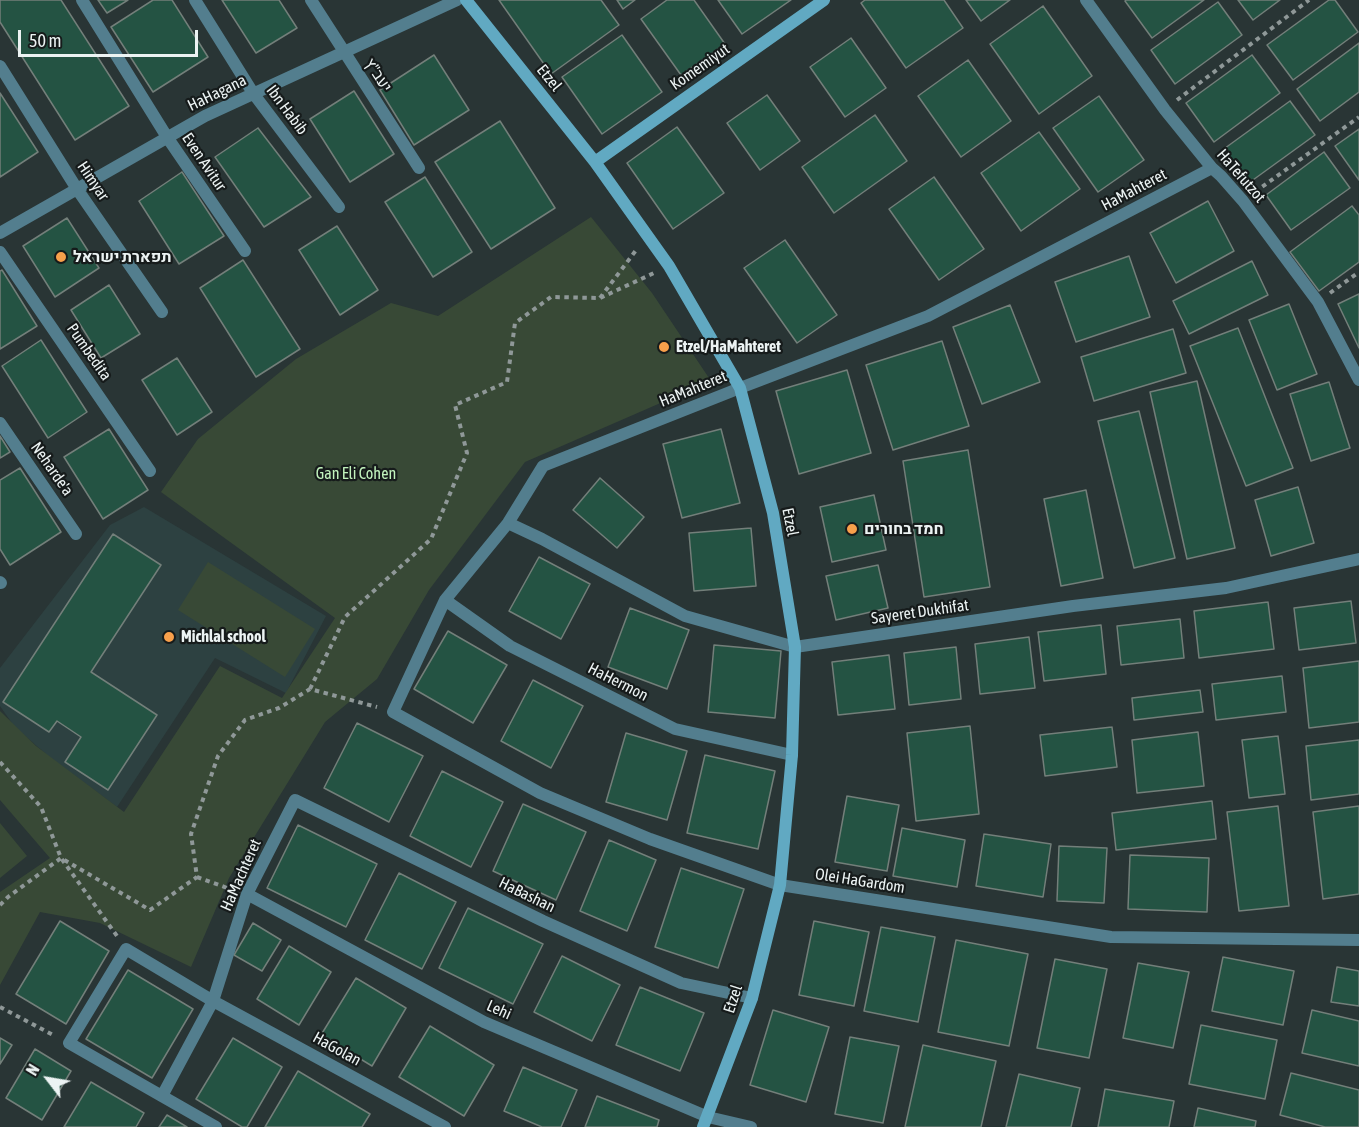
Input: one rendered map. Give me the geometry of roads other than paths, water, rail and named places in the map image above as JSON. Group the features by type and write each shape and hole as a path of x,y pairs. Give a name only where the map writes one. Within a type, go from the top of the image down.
{"street":[{"name":"Even Avitur","path":"82,0 167,137 245,250"},
{"name":"Ibn Habib","path":"195,0 253,93 339,207"},
{"name":"יעב\"ץ","path":"311,0 418,168"},
{"name":"HaHagana","path":"0,233 205,116 457,0"},
{"name":"Etzel","path":"466,0 595,162 669,266 740,388 773,513 795,647 792,755 780,885 752,999 706,1122"},
{"name":"Komemiyut","path":"595,162 824,0"},
{"name":"HaTefutzot","path":"1086,0 1165,110 1212,168 1243,201 1318,302 1359,380"},
{"name":"Himyar","path":"0,66 77,189 162,312"},
{"name":"HaMahteret","path":"393,712 445,600 508,523 543,466 928,316 1212,168"},
{"name":"Pumbedita","path":"0,252 150,471"},
{"name":"Neharde'a","path":"0,423 76,534"},
{"name":"Sayeret Dukhifat","path":"508,523 543,539 685,616 795,647 1073,606 1226,588 1359,559"},
{"name":"HaHermon","path":"445,600 510,646 675,729 792,755"},
{"name":"Olei HaGardom","path":"393,712 540,793 650,839 780,885 1111,937 1359,940"},
{"name":"HaMachteret","path":"213,1001 247,894 295,800"},
{"name":"HaBashan","path":"295,800 543,921 681,983 752,999"},
{"name":"Lehi","path":"247,894 484,1022 706,1122 751,1127"},
{"name":"HaGolan","path":"162,1096 69,1043 126,949 213,1001 445,1127"},
{"path":"213,1001 162,1096 216,1127"}],"place":[{"name":"תפארת ישראל","path":"61,257"},
{"name":"Etzel/HaMahteret","path":"664,347"},
{"name":"חמד בחורים","path":"852,529"},
{"name":"Michlal school","path":"169,637"}],"park label":[{"name":"Gan Eli Cohen","path":"356,474"}]}
